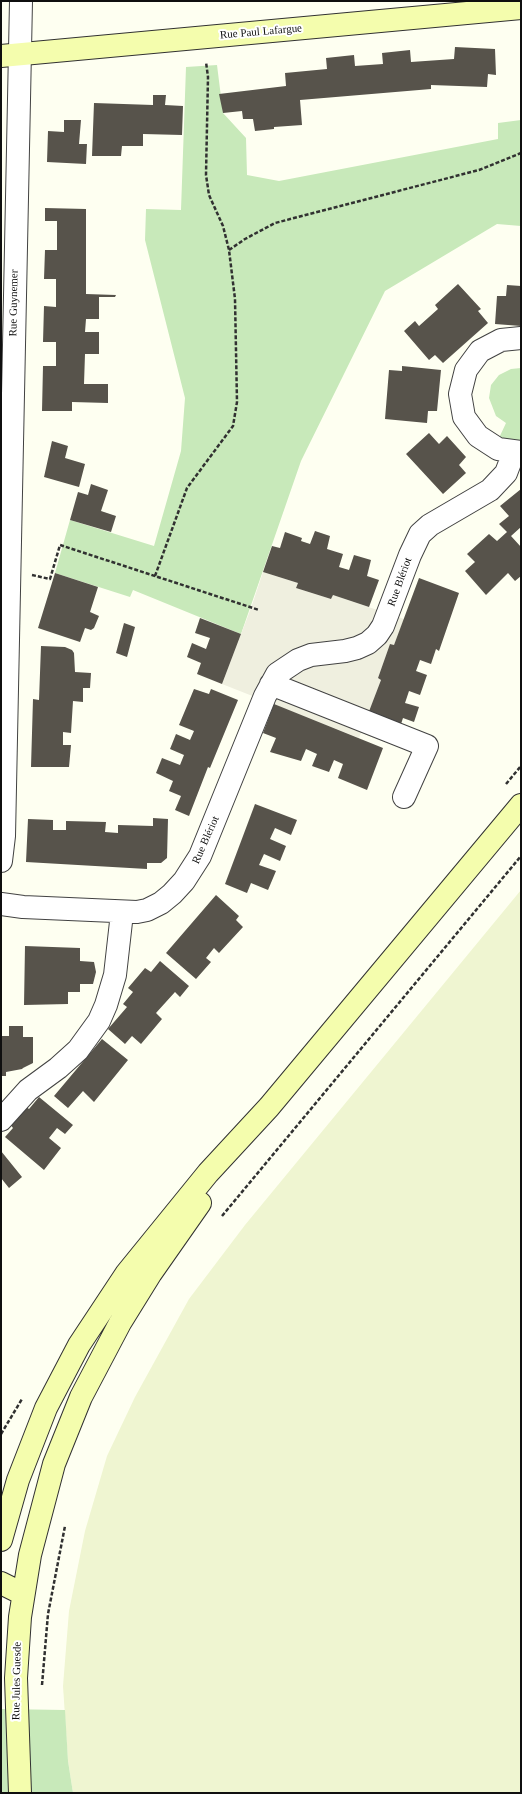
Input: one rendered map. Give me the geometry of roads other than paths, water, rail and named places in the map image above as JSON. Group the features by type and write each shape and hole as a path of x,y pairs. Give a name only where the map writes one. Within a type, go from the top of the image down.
{"main road":[{"name":"Rue Paul Lafargue","path":"11,55 521,8"},
{"path":"1,1482 41,1419 79,1345 140,1254 208,1173 269,1108 521,805"},
{"name":"Rue Jules Guesde","path":"20,1793 16,1678 23,1594 30,1555 50,1479 70,1420 116,1329 151,1273 269,1108"},
{"path":"1,1540 15,1487 41,1419"},
{"path":"1,1583 23,1594"},
{"path":"1,1601 23,1594"}],"street":[{"name":"Rue Guynemer","path":"1,860 4,828 11,55 21,1"},
{"name":"Rue Blériot","path":"1,904 23,907 122,913 147,910 160,903 184,881 193,869 207,842 270,684 277,674 298,660 311,655 345,651 368,643 377,635 386,620 410,555 420,534 430,525 490,490 506,473 518,452 498,449 478,436 464,417 460,394 466,370 480,352 501,340 521,338"},
{"path":"270,684 427,746 404,797"},
{"path":"1,1120 28,1090 58,1068 78,1050 99,1021 106,1005 115,975 122,913"}]}
